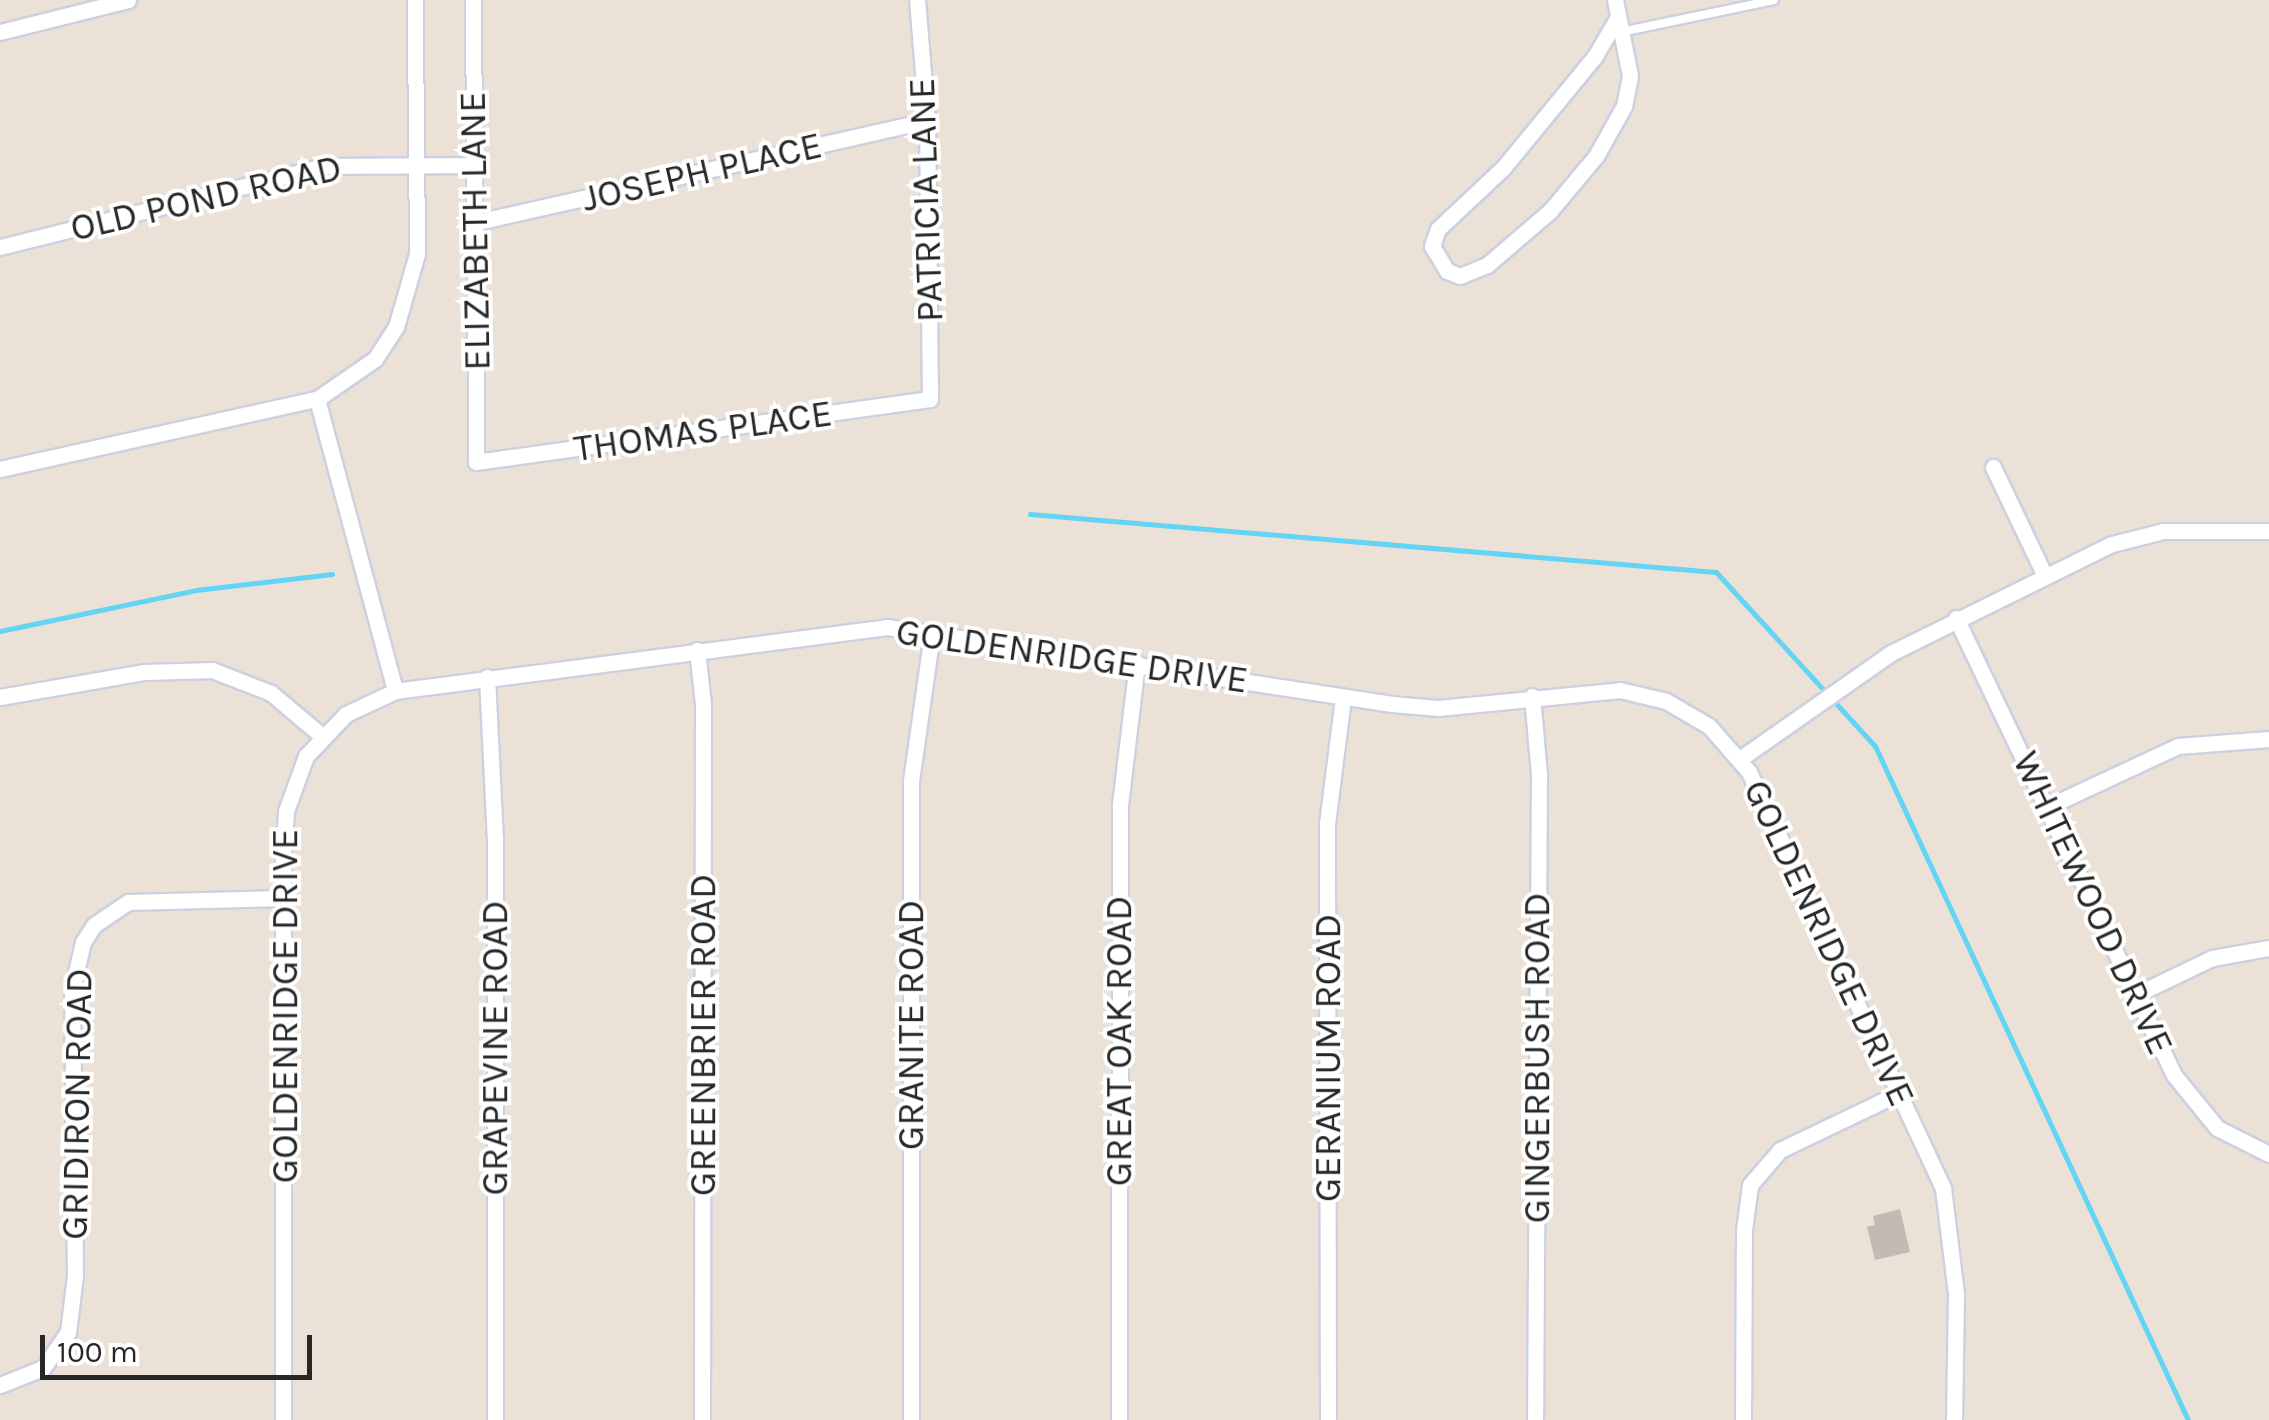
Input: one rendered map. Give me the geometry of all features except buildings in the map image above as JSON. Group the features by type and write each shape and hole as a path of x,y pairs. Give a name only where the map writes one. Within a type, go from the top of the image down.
{"street":[{"path":"0,32 128,0"},
{"path":"0,470 317,399 360,374 396,326 417,254 414,0"},
{"path":"473,2 492,0"},
{"name":"PATRICIA LANE","path":"917,0 927,121 930,399"},
{"path":"1615,0 1630,76 1624,106 1596,156 1550,211 1486,265 1460,276 1447,271 1432,246 1438,229 1503,168 1619,25"},
{"name":"ELIZABETH LANE","path":"473,2 476,462"},
{"name":"JOSEPH PLACE","path":"477,222 927,121"},
{"name":"OLD POND ROAD","path":"0,246 325,166 474,165"},
{"path":"317,399 395,691"},
{"name":"THOMAS PLACE","path":"476,462 930,399"},
{"path":"1993,467 2045,576"},
{"path":"1741,758 1891,653 1956,618 2130,538 2189,530 2269,531"},
{"name":"WHITEWOOD DRIVE","path":"1956,618 2136,996 2198,1112 2238,1142 2269,1154"},
{"name":"GOLDENRIDGE DRIVE","path":"283,1420 286,811 306,756 346,714 395,691 866,628 932,633 1342,697 1438,708 1620,690 1651,696 1709,726 1741,758 1950,1210 1956,1294 1954,1420"},
{"name":"GRANITE ROAD","path":"911,1420 911,781 932,633"},
{"name":"GREENBRIER ROAD","path":"697,650 703,704 702,1420"},
{"name":"GREAT OAK ROAD","path":"1119,1420 1120,805 1136,663"},
{"path":"0,697 146,672 212,670 271,693 322,736"},
{"name":"GRAPEVINE ROAD","path":"487,677 495,838 495,1420"},
{"name":"GINGERBUSH ROAD","path":"1532,696 1540,774 1536,1420"},
{"name":"GERANIUM ROAD","path":"1328,1420 1327,824 1342,697"},
{"path":"2047,807 2178,746 2269,740"},
{"name":"GRIDIRON ROAD","path":"0,1385 43,1368 64,1341 70,1318 72,990 83,942 116,907 139,900 283,898"},
{"path":"2136,996 2212,958 2269,948"},
{"path":"1743,1420 1744,1230 1750,1185 1780,1150 1899,1093"}],"lane":[{"path":"1619,25 1774,0"}],"waterway":[{"path":"1030,514 1716,572 1875,746 2188,1420"},
{"path":"0,631 196,590 332,574"}]}
